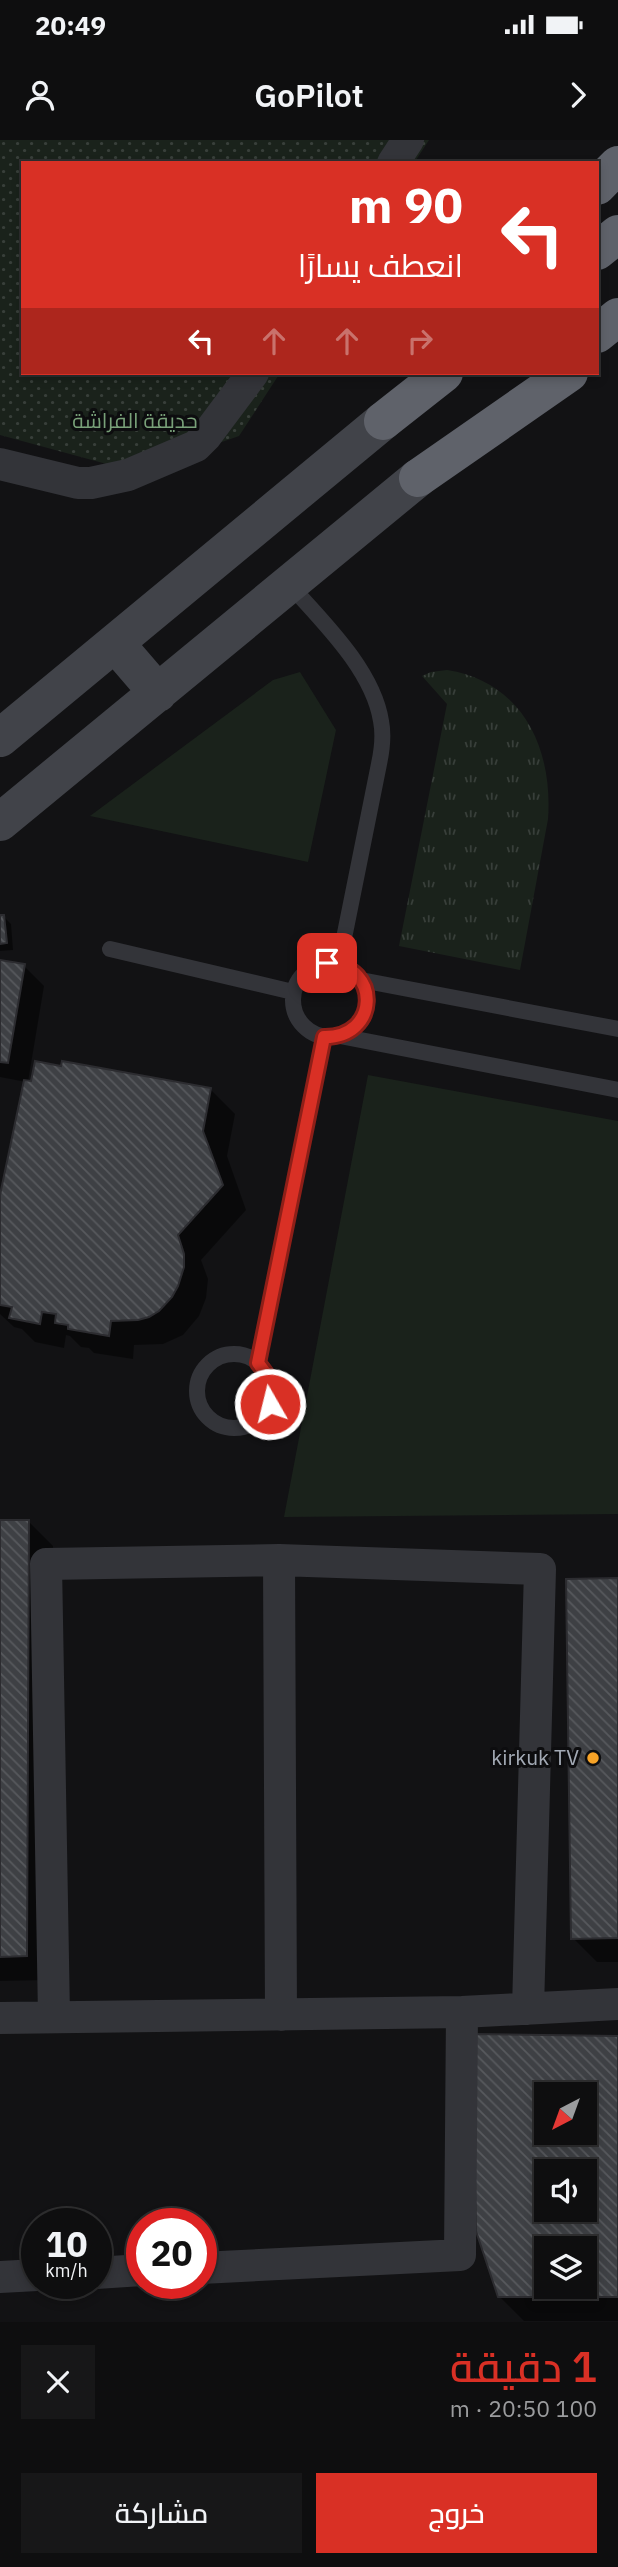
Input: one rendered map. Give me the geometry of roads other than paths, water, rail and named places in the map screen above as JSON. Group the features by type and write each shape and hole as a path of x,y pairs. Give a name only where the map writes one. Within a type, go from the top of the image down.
{"highway":[{"path":"599,184 618,164"},
{"path":"599,249 618,234"},
{"path":"599,332 618,317"},
{"path":"599,352 618,338"},
{"path":"383,421 424,375"},
{"path":"383,421 441,375"},
{"path":"418,478 546,375"},
{"path":"418,478 566,375"}],"street":[{"path":"394,161 408,140"},
{"path":"0,464 78,483 128,475 196,446 252,375"},
{"path":"0,738 383,421"},
{"path":"0,822 418,478"},
{"path":"116,643 158,692"},
{"path":"279,1560 281,2015"},
{"path":"54,2016 46,1564 279,1560 540,1569 528,2008"},
{"path":"0,2018 462,2012 618,2004"},
{"path":"217,2267 460,2255 462,2012"},
{"path":"0,2277 21,2276"}],"lane":[{"path":"289,584 332,633 367,681 382,722 383,744 339,963"},
{"path":"110,949 293,992"},
{"path":"332,1037 353,1030 362,1020 367,1007 367,993 361,980 352,970 339,963 316,965 305,971 297,981 293,992 296,1016 302,1026 332,1037 618,1090"},
{"path":"361,980 618,1029"},
{"path":"258,1363 244,1355 231,1354 208,1364 201,1374 197,1399 202,1411 211,1421 233,1429 245,1428 256,1422 270,1404 270,1379 258,1363 332,1037"}],"place":[{"name":"kirkuk TV","path":"593,1758"}],"park label":[{"name":"حديقة الفراشة","path":"135,421"}]}
